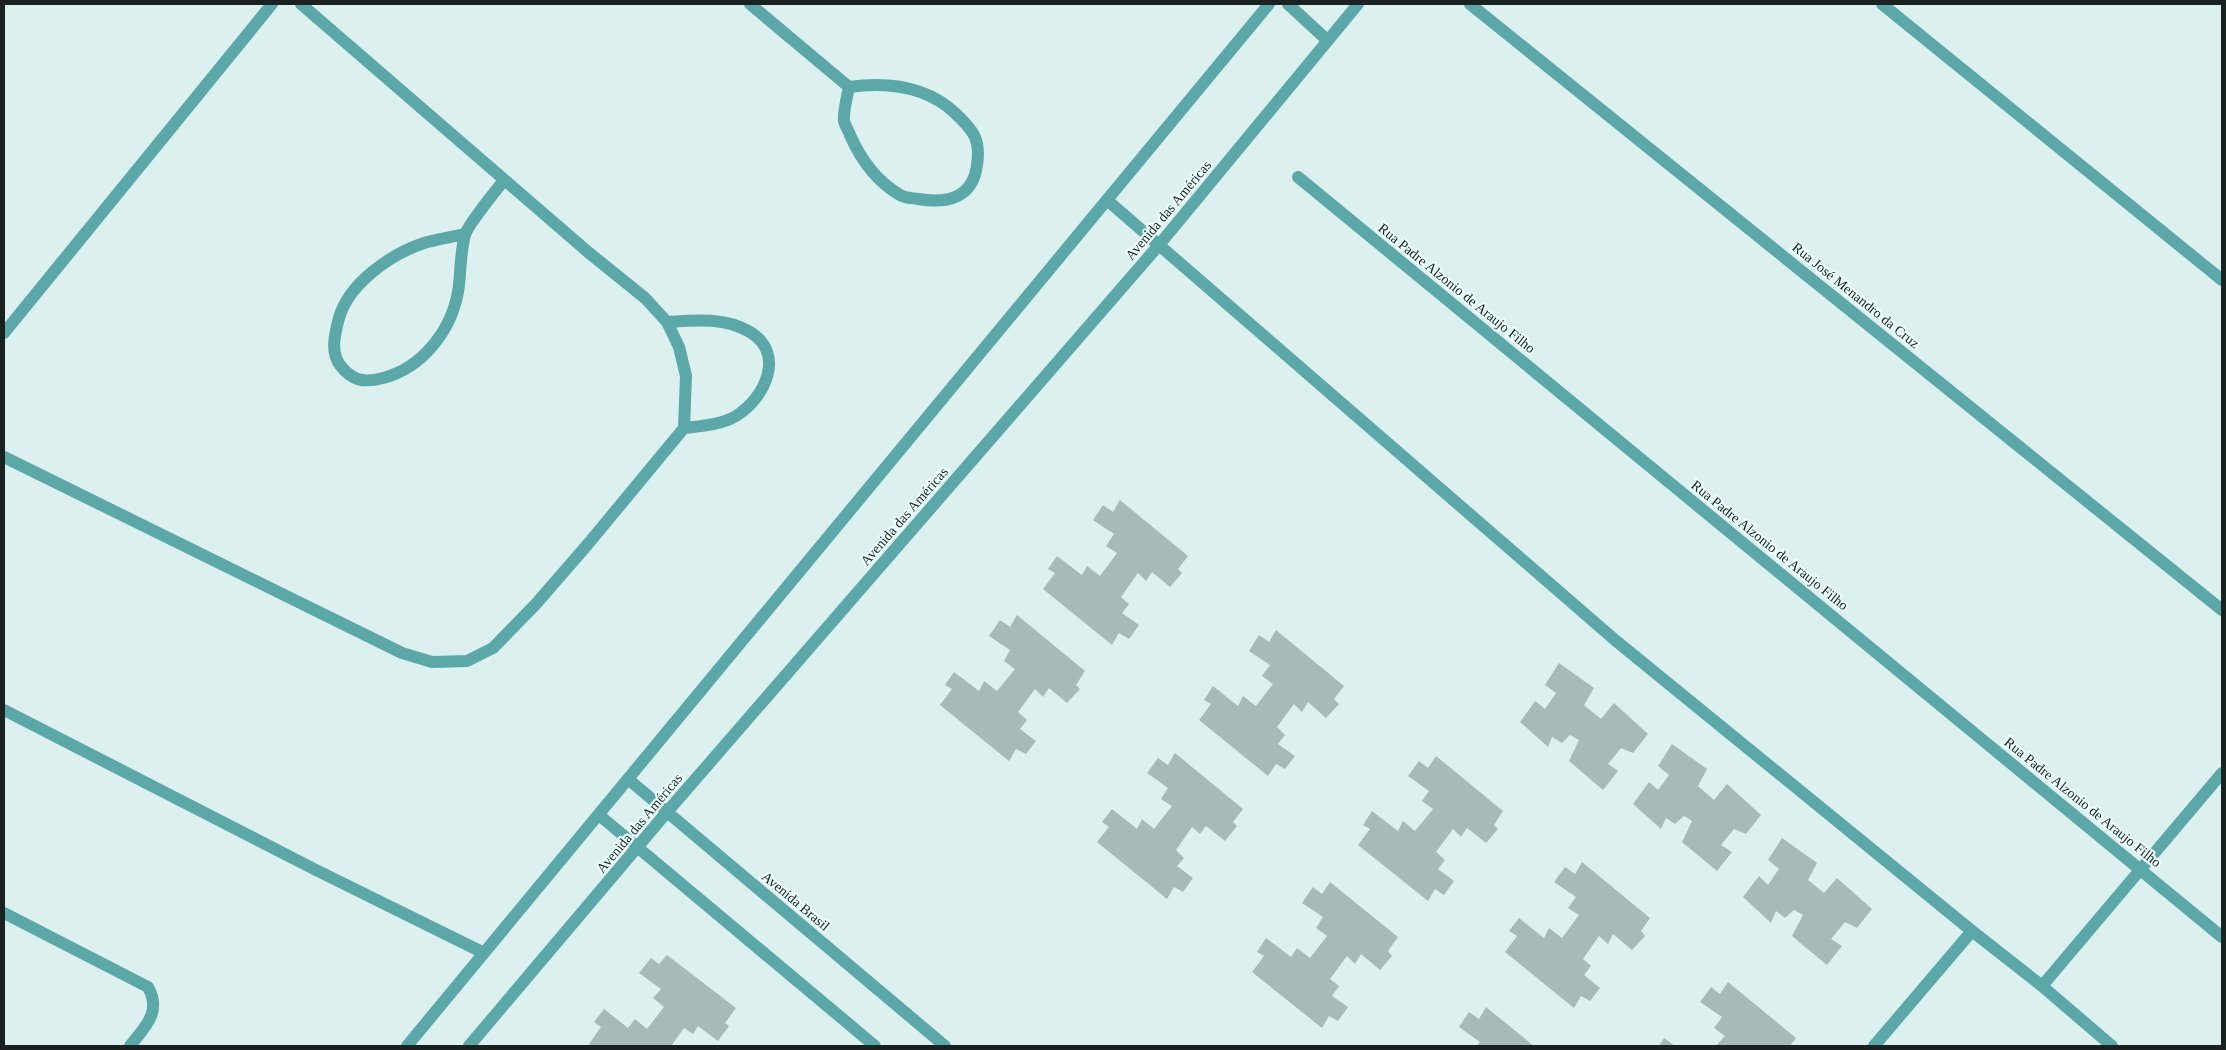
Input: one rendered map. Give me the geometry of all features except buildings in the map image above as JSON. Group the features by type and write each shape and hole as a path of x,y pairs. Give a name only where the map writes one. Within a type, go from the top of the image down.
{"street":[{"path":"4,333 272,4"},
{"path":"4,457 402,653 432,662 467,661 493,648 535,605 646,476 684,428 686,376 680,347 667,322 645,298 588,252 301,4"},
{"path":"750,4 849,88"},
{"path":"407,1046 1269,4"},
{"path":"1288,4 1328,40"},
{"name":"Avenida das Américas","path":"469,1046 667,812 1159,245 1358,4"},
{"name":"Rua José Menandro da Cruz","path":"1470,4 2222,610"},
{"path":"1882,4 2222,280"},
{"path":"871,84 899,85 924,94 950,108 972,129 979,152 976,178 960,196 934,202 902,196 880,181 859,155 844,121 849,88 871,84"},
{"name":"Rua Padre Alzonio de Araujo Filho","path":"1298,178 2143,869 2222,937"},
{"path":"465,234 425,243 402,252 380,266 358,287 343,307 335,333 335,358 347,375 367,382 390,376 417,361 438,341 451,318 458,294 465,234 504,180"},
{"path":"1106,200 1615,640 2042,986 2112,1046"},
{"path":"667,322 706,319 730,324 749,331 769,351 766,383 754,401 736,416 716,424 684,428"},
{"path":"4,710 316,870 484,953"},
{"path":"2042,986 2143,869 2222,773"},
{"name":"Avenida Brasil","path":"628,779 946,1046"},
{"path":"598,815 875,1046"},
{"path":"4,913 134,978 148,987 154,998 153,1011 147,1025 130,1046"},
{"path":"1874,1046 1972,931"}]}
